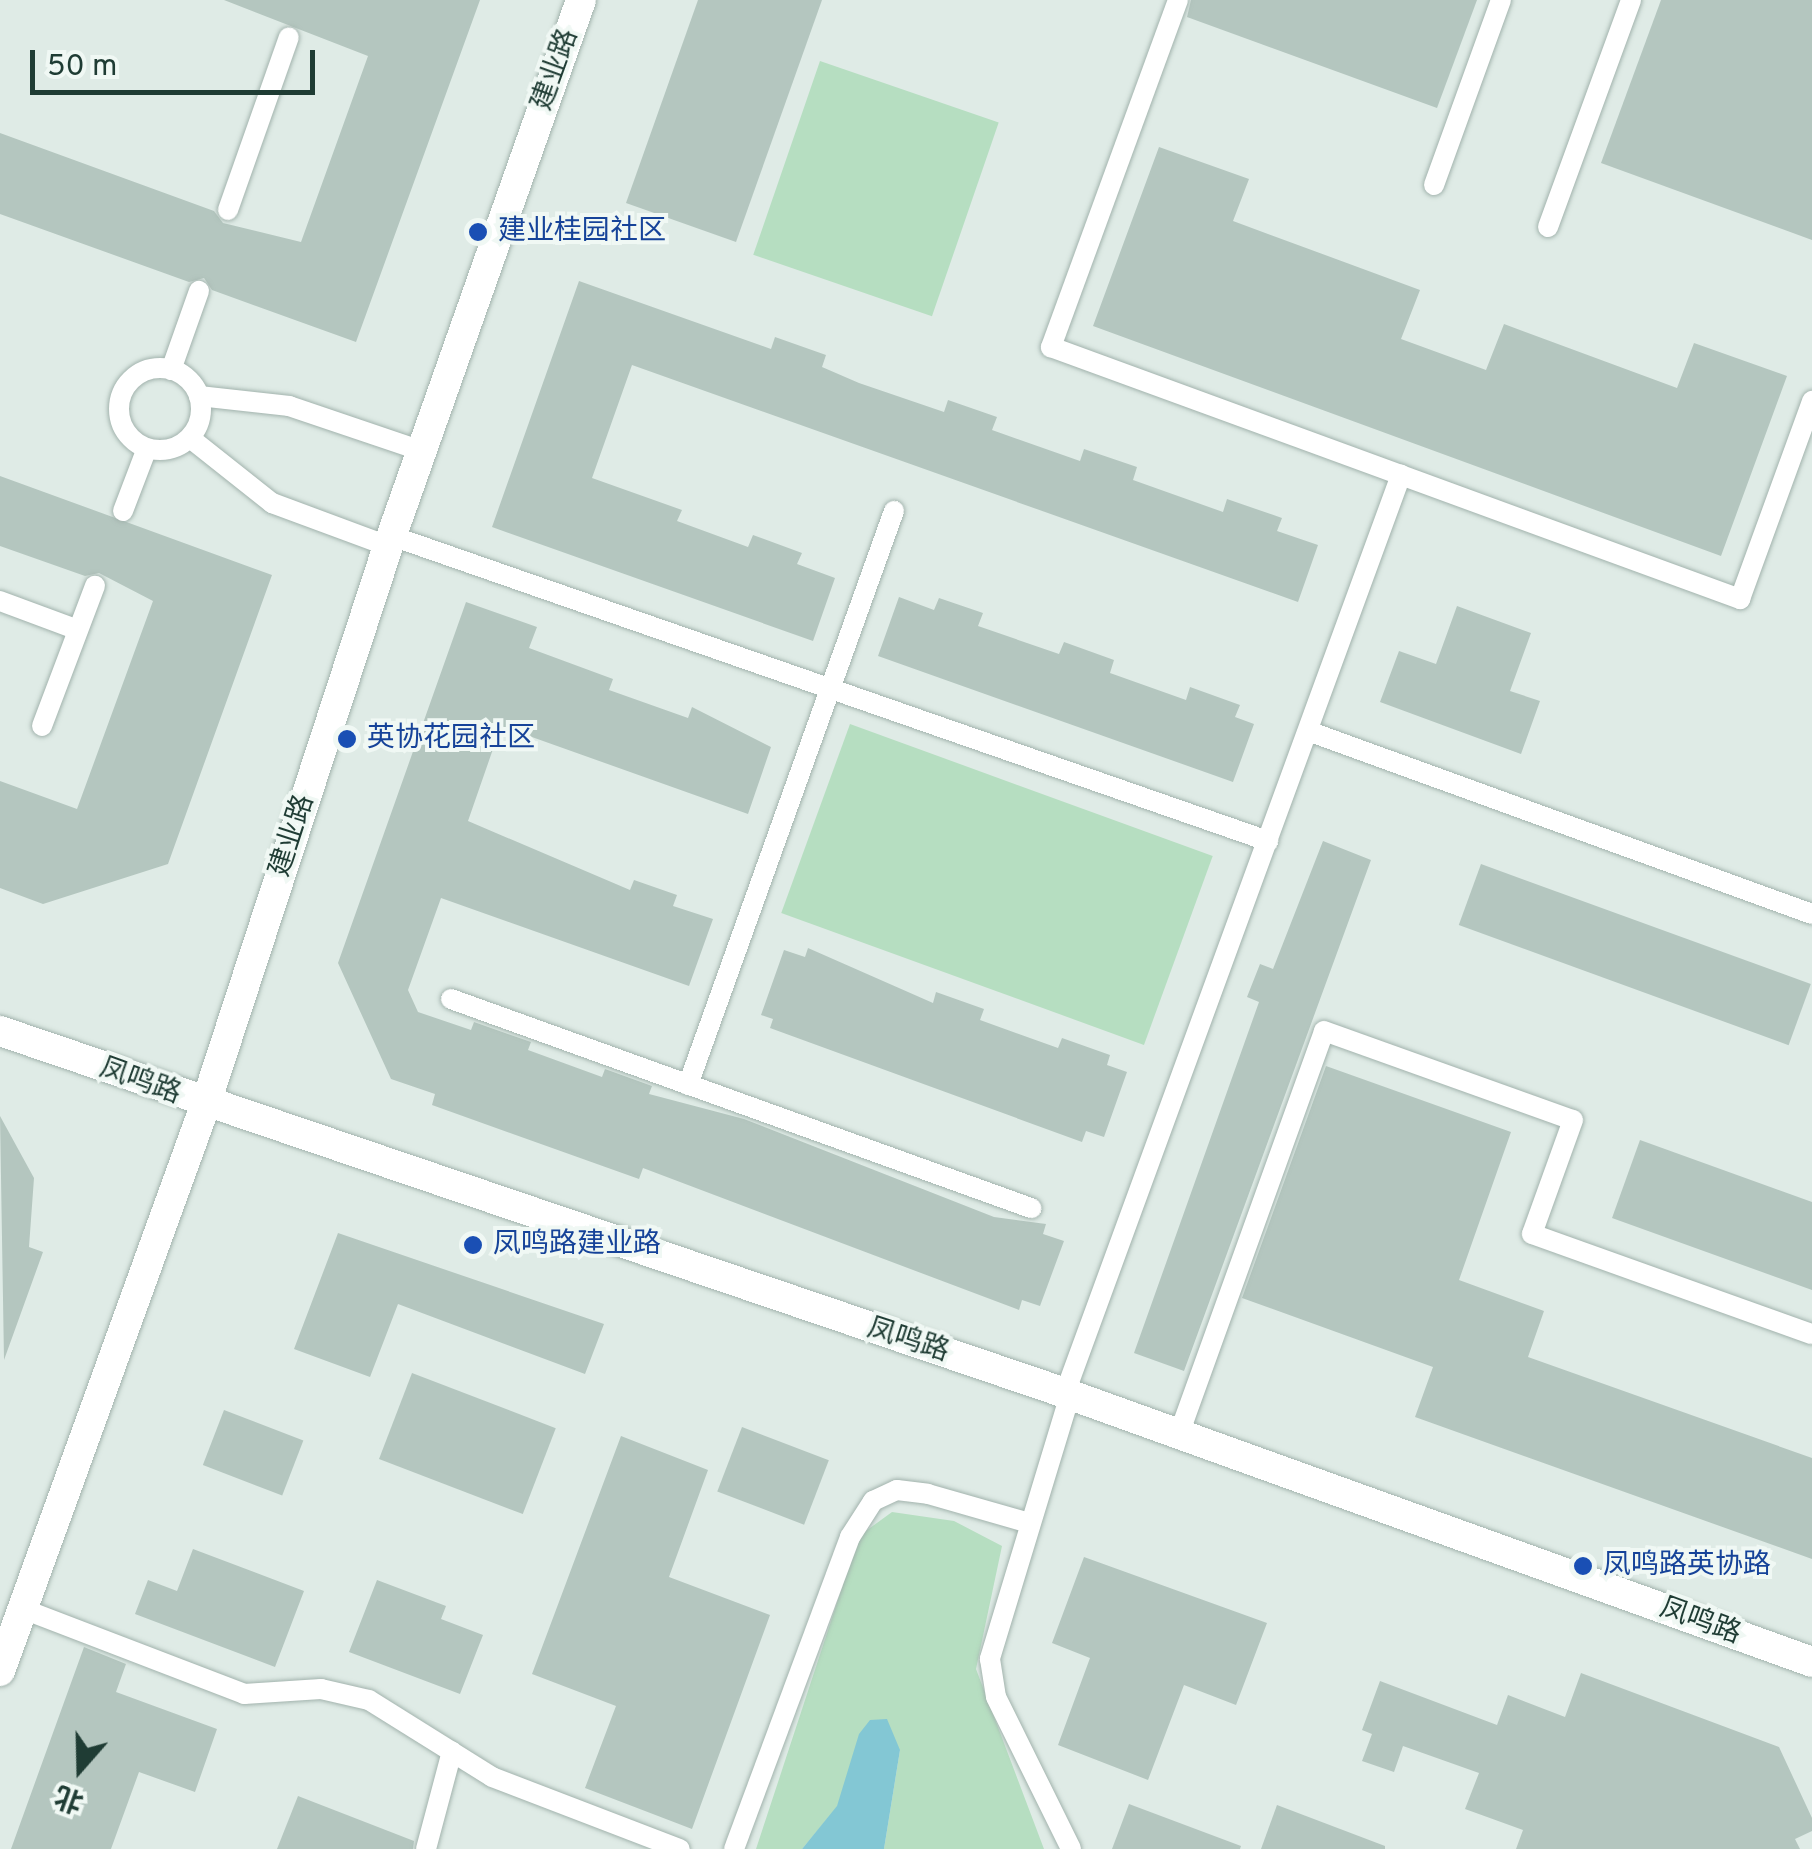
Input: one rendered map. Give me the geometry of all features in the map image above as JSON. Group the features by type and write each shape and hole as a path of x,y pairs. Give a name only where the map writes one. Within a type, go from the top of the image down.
{"street":[{"name":"建业路","path":"0,1671 205,1106 390,541 582,0"},
{"name":"凤鸣路","path":"0,1031 205,1106 1068,1394 1812,1662"}],"lane":[{"path":"1178,0 1051,347 1740,599 1812,401"},
{"path":"1434,185 1501,0"},
{"path":"1548,227 1631,0"},
{"path":"228,210 289,37"},
{"path":"171,370 199,291"},
{"path":"171,370 199,396 289,406 422,450"},
{"path":"147,448 124,428 122,396 137,375 171,370"},
{"path":"190,438 199,396"},
{"path":"147,448 190,438"},
{"path":"190,438 272,503 831,687 1268,841"},
{"path":"123,511 147,448"},
{"path":"1071,1849 996,1696 990,1659 1068,1394 1401,475"},
{"path":"688,1085 894,511"},
{"path":"42,726 95,586"},
{"path":"0,601 78,630"},
{"path":"1308,731 1811,909"},
{"path":"451,999 1032,1208"},
{"path":"1179,1434 1324,1031 1572,1120 1532,1234 1812,1334"},
{"path":"734,1849 850,1537 873,1500 896,1490 928,1494 1029,1523"},
{"path":"23,1609 244,1694 321,1689 369,1700 492,1777 680,1849"},
{"path":"426,1849 452,1750"}],"green space":[{"path":"820,61 999,123 932,316 753,255"},
{"path":"850,724 1213,856 1144,1045 781,913"},
{"path":"892,1512 954,1521 1002,1546 976,1669 1044,1849 884,1849 900,1750 853,1763 837,1807 802,1849 756,1849 859,1536"}],"water":[{"path":"887,1719 900,1750 884,1849 802,1849 837,1806 859,1734 870,1720"}],"building":[{"path":"224,0 480,0 356,342 212,290 204,278 189,282 0,214 0,133 214,211 223,223 301,242 368,56"},
{"path":"698,0 822,0 736,242 626,203"},
{"path":"1191,0 1477,0 1437,108 1187,17"},
{"path":"1661,0 1812,0 1812,240 1601,163"},
{"path":"1159,147 1249,179 1233,221 1420,290 1401,339 1486,370 1504,324 1677,388 1694,343 1787,376 1721,556 1093,326"},
{"path":"579,281 771,349 775,337 826,355 822,367 859,383 944,412 948,400 997,417 992,430 1080,461 1084,449 1137,467 1133,480 1223,512 1227,499 1282,518 1277,531 1318,545 1298,602 632,365 592,478 682,510 677,521 748,547 753,535 802,553 797,564 835,578 813,641 492,527"},
{"path":"0,476 272,575 168,864 43,904 0,888 0,781 77,809 153,601 99,573 85,576 0,546"},
{"path":"899,597 934,610 939,598 983,613 978,626 1059,654 1064,642 1114,660 1110,673 1186,700 1190,687 1240,705 1235,717 1254,724 1233,782 878,656"},
{"path":"466,602 537,627 529,648 613,679 609,690 688,718 692,707 771,747 748,814 501,726 468,821 630,890 634,880 677,895 673,906 713,919 689,986 441,898 408,990 418,1012 471,1030 474,1022 531,1042 528,1050 602,1077 605,1069 652,1086 649,1094 744,1119 994,1217 1046,1224 1043,1234 1064,1241 1040,1306 1022,1300 1019,1310 643,1168 639,1179 432,1105 435,1094 391,1079 338,963"},
{"path":"1457,606 1531,633 1510,691 1540,701 1521,754 1380,702 1399,651 1436,664"},
{"path":"1323,841 1371,860 1184,1371 1134,1353 1259,1002 1247,997 1260,964 1273,969"},
{"path":"1481,864 1811,984 1789,1045 1459,925"},
{"path":"808,948 933,1003 936,992 984,1009 980,1020 1058,1048 1062,1038 1110,1055 1107,1065 1127,1072 1104,1137 1086,1131 1082,1142 770,1028 773,1019 761,1015 784,950 805,957"},
{"path":"1326,1066 1511,1132 1459,1280 1544,1311 1528,1357 1812,1458 1812,1559 1415,1417 1433,1367 1242,1298"},
{"path":"0,1116 34,1178 29,1247 43,1252 4,1360"},
{"path":"1640,1140 1812,1202 1812,1290 1612,1218"},
{"path":"338,1233 604,1324 585,1374 398,1304 370,1377 294,1349"},
{"path":"412,1373 556,1428 523,1514 379,1459"},
{"path":"224,1410 303,1440 282,1496 203,1465"},
{"path":"742,1427 829,1460 804,1525 717,1491"},
{"path":"621,1436 708,1470 669,1577 770,1615 692,1829 585,1788 616,1706 532,1674"},
{"path":"193,1549 304,1591 275,1667 135,1614 148,1580 177,1591"},
{"path":"1084,1557 1267,1623 1236,1705 1184,1685 1148,1780 1058,1745 1090,1658 1052,1643"},
{"path":"377,1580 446,1606 441,1619 483,1635 460,1694 349,1652"},
{"path":"84,1647 126,1664 116,1692 217,1729 195,1792 139,1772 111,1849 11,1849"},
{"path":"1581,1673 1779,1747 1812,1818 1812,1831 1795,1839 1800,1849 1516,1849 1523,1830 1465,1809 1479,1773 1403,1746 1394,1772 1362,1761 1372,1734 1362,1730 1380,1681 1497,1725 1508,1695 1565,1717"},
{"path":"298,1796 414,1841 413,1849 277,1849"},
{"path":"1129,1804 1241,1846 1240,1849 1112,1849"},
{"path":"1277,1805 1385,1846 1385,1849 1261,1849"}],"place":[{"name":"建业桂园社区","path":"478,232"},
{"name":"英协花园社区","path":"347,739"},
{"name":"凤鸣路建业路","path":"473,1245"},
{"name":"凤鸣路英协路","path":"1583,1566"}]}
